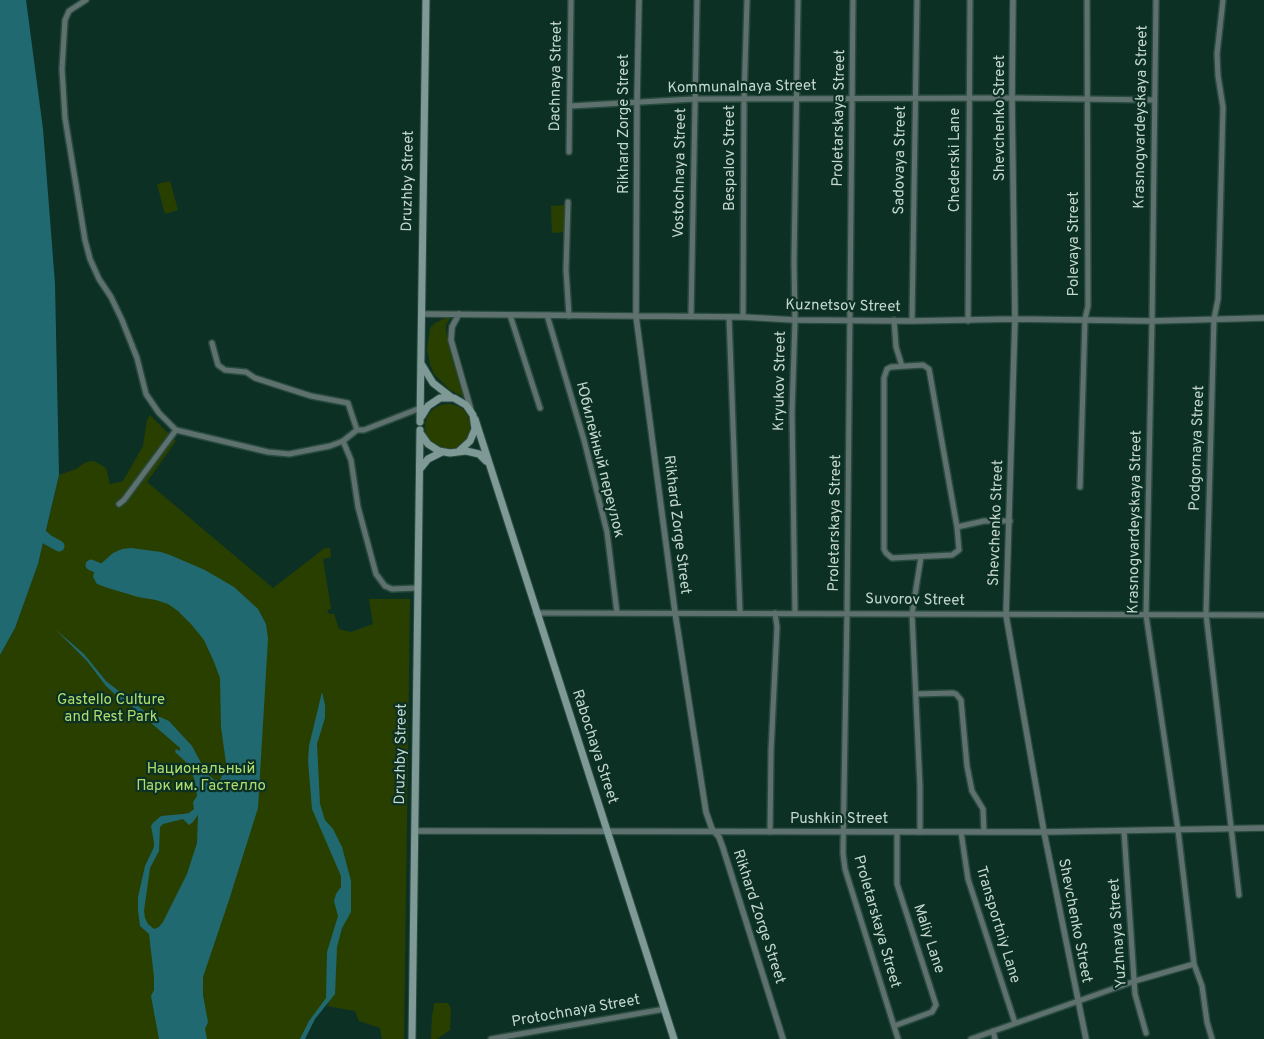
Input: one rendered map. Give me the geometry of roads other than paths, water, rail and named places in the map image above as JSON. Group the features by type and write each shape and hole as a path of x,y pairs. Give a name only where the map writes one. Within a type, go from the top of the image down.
{"main road":[{"name":"Druzhby Street","path":"424,407 421,362 426,0"},
{"path":"421,362 433,383 451,398"},
{"path":"440,398 451,398 463,402 472,411 475,429 472,438 467,445 459,450 450,453 442,452 428,444 420,430 424,407 440,398"},
{"name":"Rabochaya Street","path":"475,420 674,1039"},
{"name":"Druzhby Street","path":"412,1039 420,430"},
{"path":"459,450 479,454 488,463"},
{"path":"420,469 428,459 442,452"}],"street":[{"path":"86,0 66,15 62,69 65,118 85,240 90,259 99,279 111,297 130,339 146,394 159,413 176,430 278,453 304,452 344,441 357,430 364,430 424,407"},
{"name":"Dachnaya Street","path":"569,152 571,0"},
{"name":"Rikhard Zorge Street","path":"639,0 636,316 675,612 706,812 712,829 716,832 723,848 783,1039"},
{"name":"Vostochnaya Street","path":"691,316 696,0"},
{"name":"Bespalov Street","path":"743,317 744,100 747,0"},
{"name":"Kryukov Street","path":"795,613 792,413 795,320 794,262 798,100 798,0"},
{"name":"Proletarskaya Street","path":"853,0 848,613 843,853 845,869 898,1039"},
{"name":"Sadovaya Street","path":"912,321 917,0"},
{"name":"Chederski Lane","path":"968,321 970,0"},
{"name":"Shevchenko Street","path":"1013,0 1012,98 1015,319 1006,615 1044,832 1086,1039"},
{"name":"Polevaya Street","path":"1080,487 1085,319 1088,306 1086,0"},
{"name":"Krasnogvardeyskaya Street","path":"1156,0 1146,615 1178,830 1194,964 1202,986 1207,1022 1212,1039"},
{"name":"Podgornaya Street","path":"1223,0 1218,54 1218,76 1223,107 1218,299 1214,319 1206,614 1239,895"},
{"name":"Kommunalnaya Street","path":"570,106 694,99 1086,98 1154,100"},
{"path":"568,202 566,270 569,316"},
{"name":"Kuznetsov Street","path":"422,314 691,316 795,320 912,321 1015,319 1152,321 1264,318"},
{"path":"459,314 452,327 451,340 472,411"},
{"path":"510,315 540,408"},
{"name":"Юбилейный переулок","path":"547,316 584,440 607,532 617,613"},
{"path":"729,317 740,613"},
{"path":"894,320 896,346 902,366"},
{"path":"212,343 218,365 225,370 246,372 255,378 311,396 348,403 357,430"},
{"path":"923,365 929,369 957,527 959,545 956,553 892,558 884,549 884,378 887,369 891,367 923,365"},
{"path":"119,504 124,500 176,430"},
{"path":"344,441 351,460 358,507 376,574 385,586 392,589 418,588"},
{"path":"957,527 984,522 1010,521"},
{"path":"920,832 920,787 912,614 921,557"},
{"name":"Suvorov Street","path":"536,613 1264,615"},
{"path":"770,832 771,751 777,627 775,613"},
{"path":"916,694 953,693 961,700 967,766 972,791 983,809 984,832"},
{"name":"Pushkin Street","path":"415,831 1044,832 1264,828"},
{"name":"Yuzhnaya Street","path":"1124,831 1135,994 1146,1032"},
{"name":"Maliy Lane","path":"894,1026 932,1012 936,1005 897,884 897,832"},
{"name":"Transportniy Lane","path":"961,832 968,879 1015,1024"},
{"path":"971,1039 1078,1000 1194,964"},
{"name":"Protochnaya Street","path":"491,1039 665,1010"},
{"path":"992,1031 995,1039"},
{"path":"534,1032 534,1039"}],"water":[{"path":"0,0 26,0 43,129 55,284 59,475 38,564 15,628 0,655"},
{"path":"131,548 161,552 205,570 234,587 258,609 266,624 268,639 258,808 203,977 203,995 208,1022 205,1029 207,1039 159,1039 151,996 154,990 154,977 149,934 140,926 138,910 138,897 145,866 154,847 151,826 161,816 189,813 194,809 193,802 197,796 195,781 188,764 175,752 176,749 180,751 180,748 106,686 87,661 55,629 84,654 106,681 147,713 155,718 160,717 169,721 192,746 207,774 219,781 226,763 221,727 220,678 214,662 204,640 178,611 168,604 97,584 93,577 95,569 113,553","holes":["198,815 197,843 187,874 163,922 154,929 148,924 144,911 150,868 159,851 160,827 163,824 183,819 189,825"]},
{"path":"322,692 325,718 317,744 320,804 325,820 333,829 342,847 351,881 351,912 342,928 337,947 335,994 315,1019 305,1039 300,1039 309,1021 326,998 327,952 338,916 334,901 341,887 341,876 312,809 308,761 309,746"}],"waterway":[{"path":"35,529 59,546"},
{"path":"91,565 110,573"}],"park label":[{"name":"Gastello Culture and Rest Park","path":"111,710"},
{"name":"Национальный Парк им. Гастелло","path":"201,778"}]}
